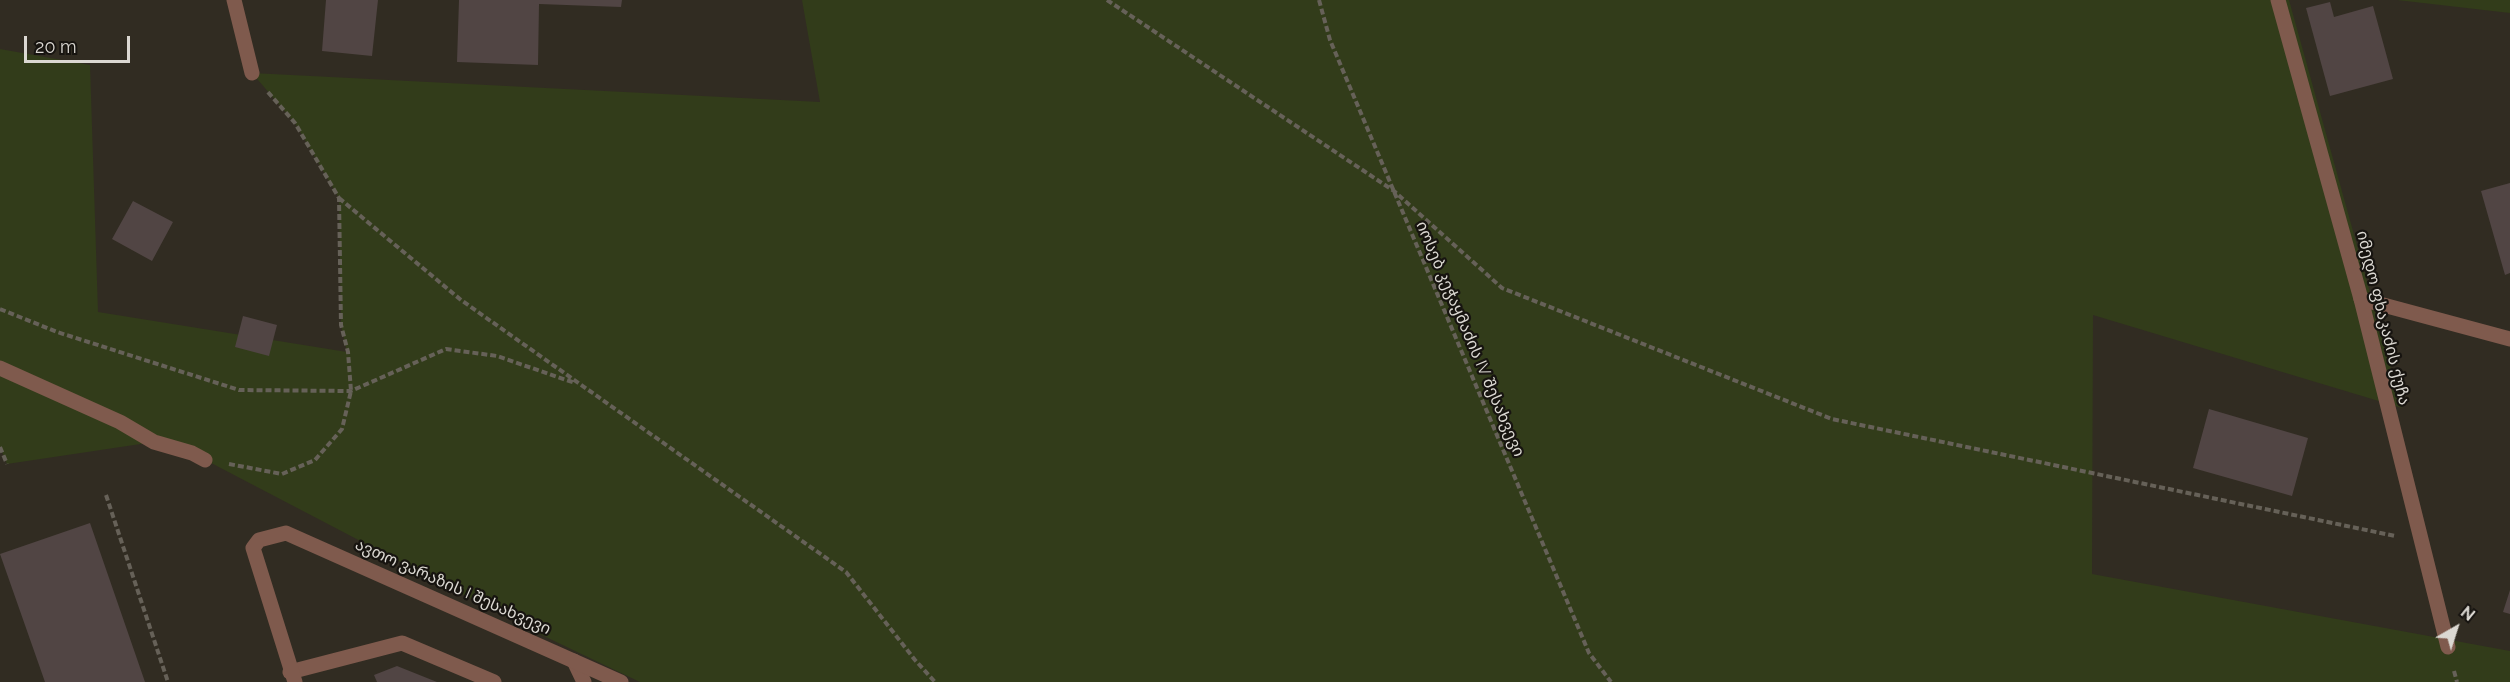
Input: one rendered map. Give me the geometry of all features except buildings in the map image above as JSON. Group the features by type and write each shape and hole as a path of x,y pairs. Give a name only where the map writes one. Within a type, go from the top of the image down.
{"street":[{"path":"234,0 252,74"},
{"name":"იმედო ფხაკაძის ქუჩა","path":"2278,0 2361,299 2419,541 2448,647"},
{"path":"2361,299 2510,339"},
{"path":"0,368 120,422 154,442 192,453 205,460"},
{"name":"ავთო ვარაზის I შესახვევი","path":"292,677 252,548 259,540 286,533 621,682"},
{"path":"292,677 402,643 494,682"},
{"path":"574,661 584,682"}],"path":[{"path":"1107,0 1394,191 1502,288 1832,419 2419,541"},
{"name":"იოსებ კეჭაყმაძის IV შესახვევი","path":"1319,0 1330,40 1589,653 1611,682"},
{"path":"252,74 295,123 339,198 461,300 846,572 935,682"},
{"path":"205,460 282,474 315,460 342,429 351,391 348,352 340,325 339,198"},
{"path":"0,309 57,332 239,390 351,391 446,349 497,356 581,386"},
{"path":"0,447 7,465"},
{"path":"106,495 168,682"}],"green space":[{"path":"802,0 2289,0 2402,408 2093,315 2092,574 2510,651 2510,682 640,682 525,627 192,453 154,442 7,464 0,447 0,49 90,65 98,312 347,352 341,325 339,198 295,123 252,73 820,102"},
{"path":"2397,0 2510,0 2510,13"}]}
